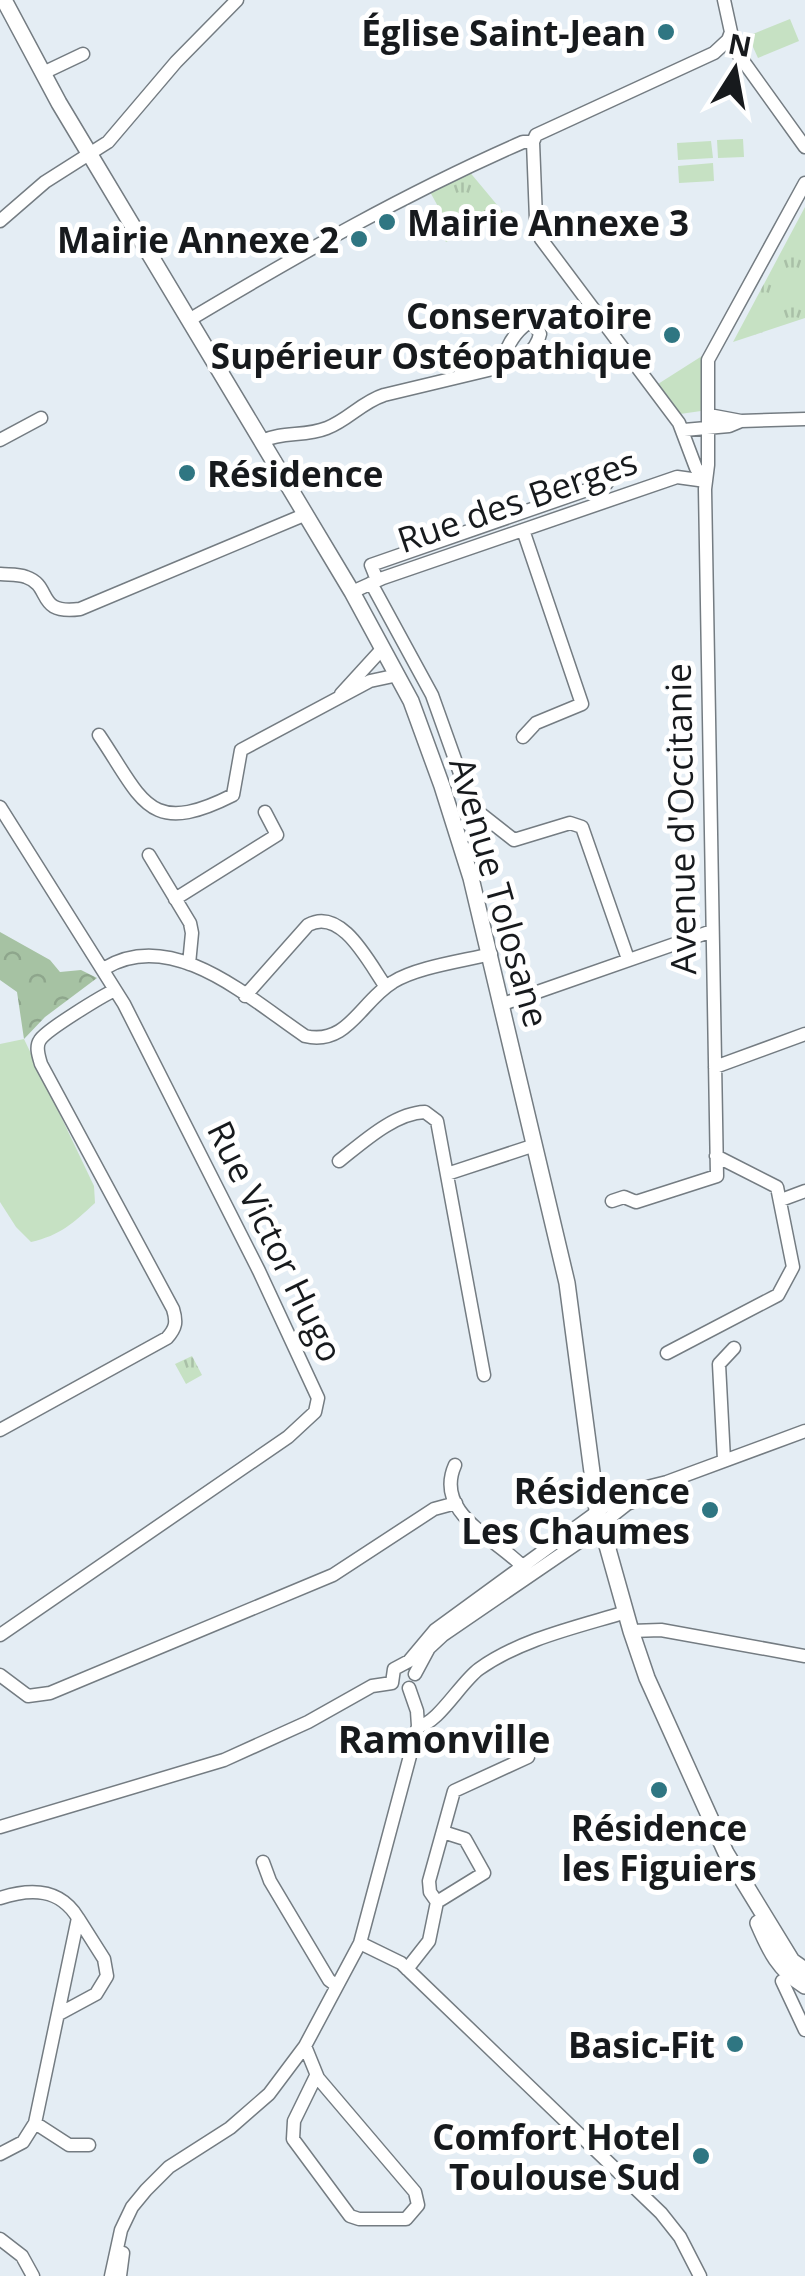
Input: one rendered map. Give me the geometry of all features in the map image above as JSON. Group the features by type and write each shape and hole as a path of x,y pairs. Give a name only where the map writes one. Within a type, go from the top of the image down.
{"main road":[{"name":"Avenue Tolosane","path":"4,0 89,154 352,592 398,675 422,729 442,786 503,1004 570,1304 599,1518 631,1631 647,1678 771,1954 782,1970 805,1986"},
{"name":"Avenue Tolosane","path":"739,1877 792,1961 805,1970"}],"street":[{"path":"0,220 45,182 108,142 176,62 237,0"},
{"path":"189,320 305,250 420,188 523,142 533,142 536,135 714,54 731,32 724,0"},
{"path":"728,40 805,147"},
{"path":"42,73 83,54"},
{"name":"Avenue d'Occitanie","path":"533,142 540,239 684,430 696,468 706,481"},
{"name":"Avenue d'Occitanie","path":"716,1156 706,481 708,374 713,351 805,183"},
{"path":"262,440 277,434 327,428 368,400 384,395 502,367"},
{"path":"0,440 41,418"},
{"path":"684,430 709,422 805,418"},
{"path":"688,448 686,461 676,477 706,481"},
{"name":"Rue des Berges","path":"352,592 374,581 676,477"},
{"name":"Rue des Berges","path":"374,581 371,566 606,483"},
{"path":"0,574 24,576 34,582 61,612 80,610 304,515"},
{"path":"522,530 582,704 536,723 524,737"},
{"path":"374,581 432,695 472,807 514,840 570,823 582,827 628,959"},
{"path":"333,703 382,648"},
{"path":"99,735 147,806 178,816 206,809 233,795 241,750 370,681 398,675"},
{"name":"Rue Victor Hugo","path":"0,807 104,968 259,1271 318,1398 315,1412 288,1437 0,1634"},
{"path":"175,899 277,835 266,812"},
{"path":"149,854 192,932 190,964"},
{"path":"245,996 316,920 332,922 353,940 386,987"},
{"path":"503,1004 712,931"},
{"path":"104,968 128,956 204,968 305,1036 318,1039 341,1032 386,987 405,976 491,954"},
{"path":"0,1430 167,1338 174,1330 173,1309 37,1050 40,1040 52,1030 115,990"},
{"path":"715,1067 805,1034"},
{"path":"339,1161 410,1114 425,1112 436,1122 484,1374"},
{"path":"447,1174 535,1145"},
{"path":"612,1201 624,1197 636,1202 717,1176 716,1156 770,1182 782,1200 779,1211 792,1267 778,1295 667,1353"},
{"path":"782,1200 805,1191"},
{"path":"724,1460 719,1364 734,1348"},
{"path":"111,2276 132,2207 169,2168 230,2128 269,2094 306,2046 364,1945 373,1893 418,1726 409,1670 435,1630 599,1518 650,1495 667,1482 805,1431"},
{"path":"454,1465 449,1484 456,1503 481,1534 525,1569"},
{"path":"0,1675 28,1696 50,1694 333,1575 434,1508 456,1503"},
{"path":"418,1726 430,1723 482,1666 537,1639 626,1612"},
{"path":"631,1631 661,1630 805,1656"},
{"path":"392,1683 392,1673 409,1670"},
{"path":"0,1826 224,1760 308,1722 372,1686 392,1683 401,1690 409,1688"},
{"path":"407,1969 429,1941 437,1902 429,1881 454,1791 528,1756"},
{"path":"437,1902 484,1873 464,1839 443,1832"},
{"path":"262,1862 329,1980 339,1983"},
{"path":"0,1898 26,1892 48,1893 64,1900 106,1963 108,1976 96,1994 59,2014"},
{"path":"0,2154 23,2142 35,2124 78,1918"},
{"path":"364,1945 392,1957 407,1969 652,2204 680,2237 700,2276"},
{"path":"782,1981 805,2030"},
{"path":"306,2046 316,2076 413,2190 418,2204 406,2220 350,2216 294,2143 294,2121 316,2076"},
{"path":"35,2124 69,2145 89,2145"},
{"path":"120,2276 126,2240 146,2190"},
{"path":"0,2239 22,2256 33,2276"}],"green space":[{"path":"790,19 799,41 758,58 748,36"},
{"path":"743,139 744,157 718,158 717,140"},
{"path":"711,141 713,158 678,160 677,143"},
{"path":"713,163 714,181 679,183 678,166"},
{"path":"468,170 503,212 446,242 438,228 441,212 429,190"},
{"path":"805,207 805,318 733,342"},
{"path":"702,356 701,411 680,414 658,384"},
{"path":"0,932 50,960 60,972 81,970 97,978 45,1017 24,1039 17,992 0,980"},
{"path":"24,1039 94,1186 95,1203 66,1228 31,1242 0,1202 0,1044"},
{"path":"192,1356 202,1375 186,1384 175,1364"}],"place":[{"name":"Église Saint-Jean","path":"666,32"},
{"name":"Mairie Annexe 3","path":"387,222"},
{"name":"Mairie Annexe 2","path":"359,239"},
{"name":"Conservatoire Supérieur Ostéopathique","path":"672,335"},
{"name":"Résidence","path":"187,473"},
{"name":"Résidence Les Chaumes","path":"710,1510"},
{"name":"Résidence les Figuiers","path":"659,1790"},
{"name":"Basic-Fit","path":"735,2044"},
{"name":"Comfort Hotel Toulouse Sud","path":"701,2156"}],"district":[{"name":"Ramonville","path":"444,1738"}]}
